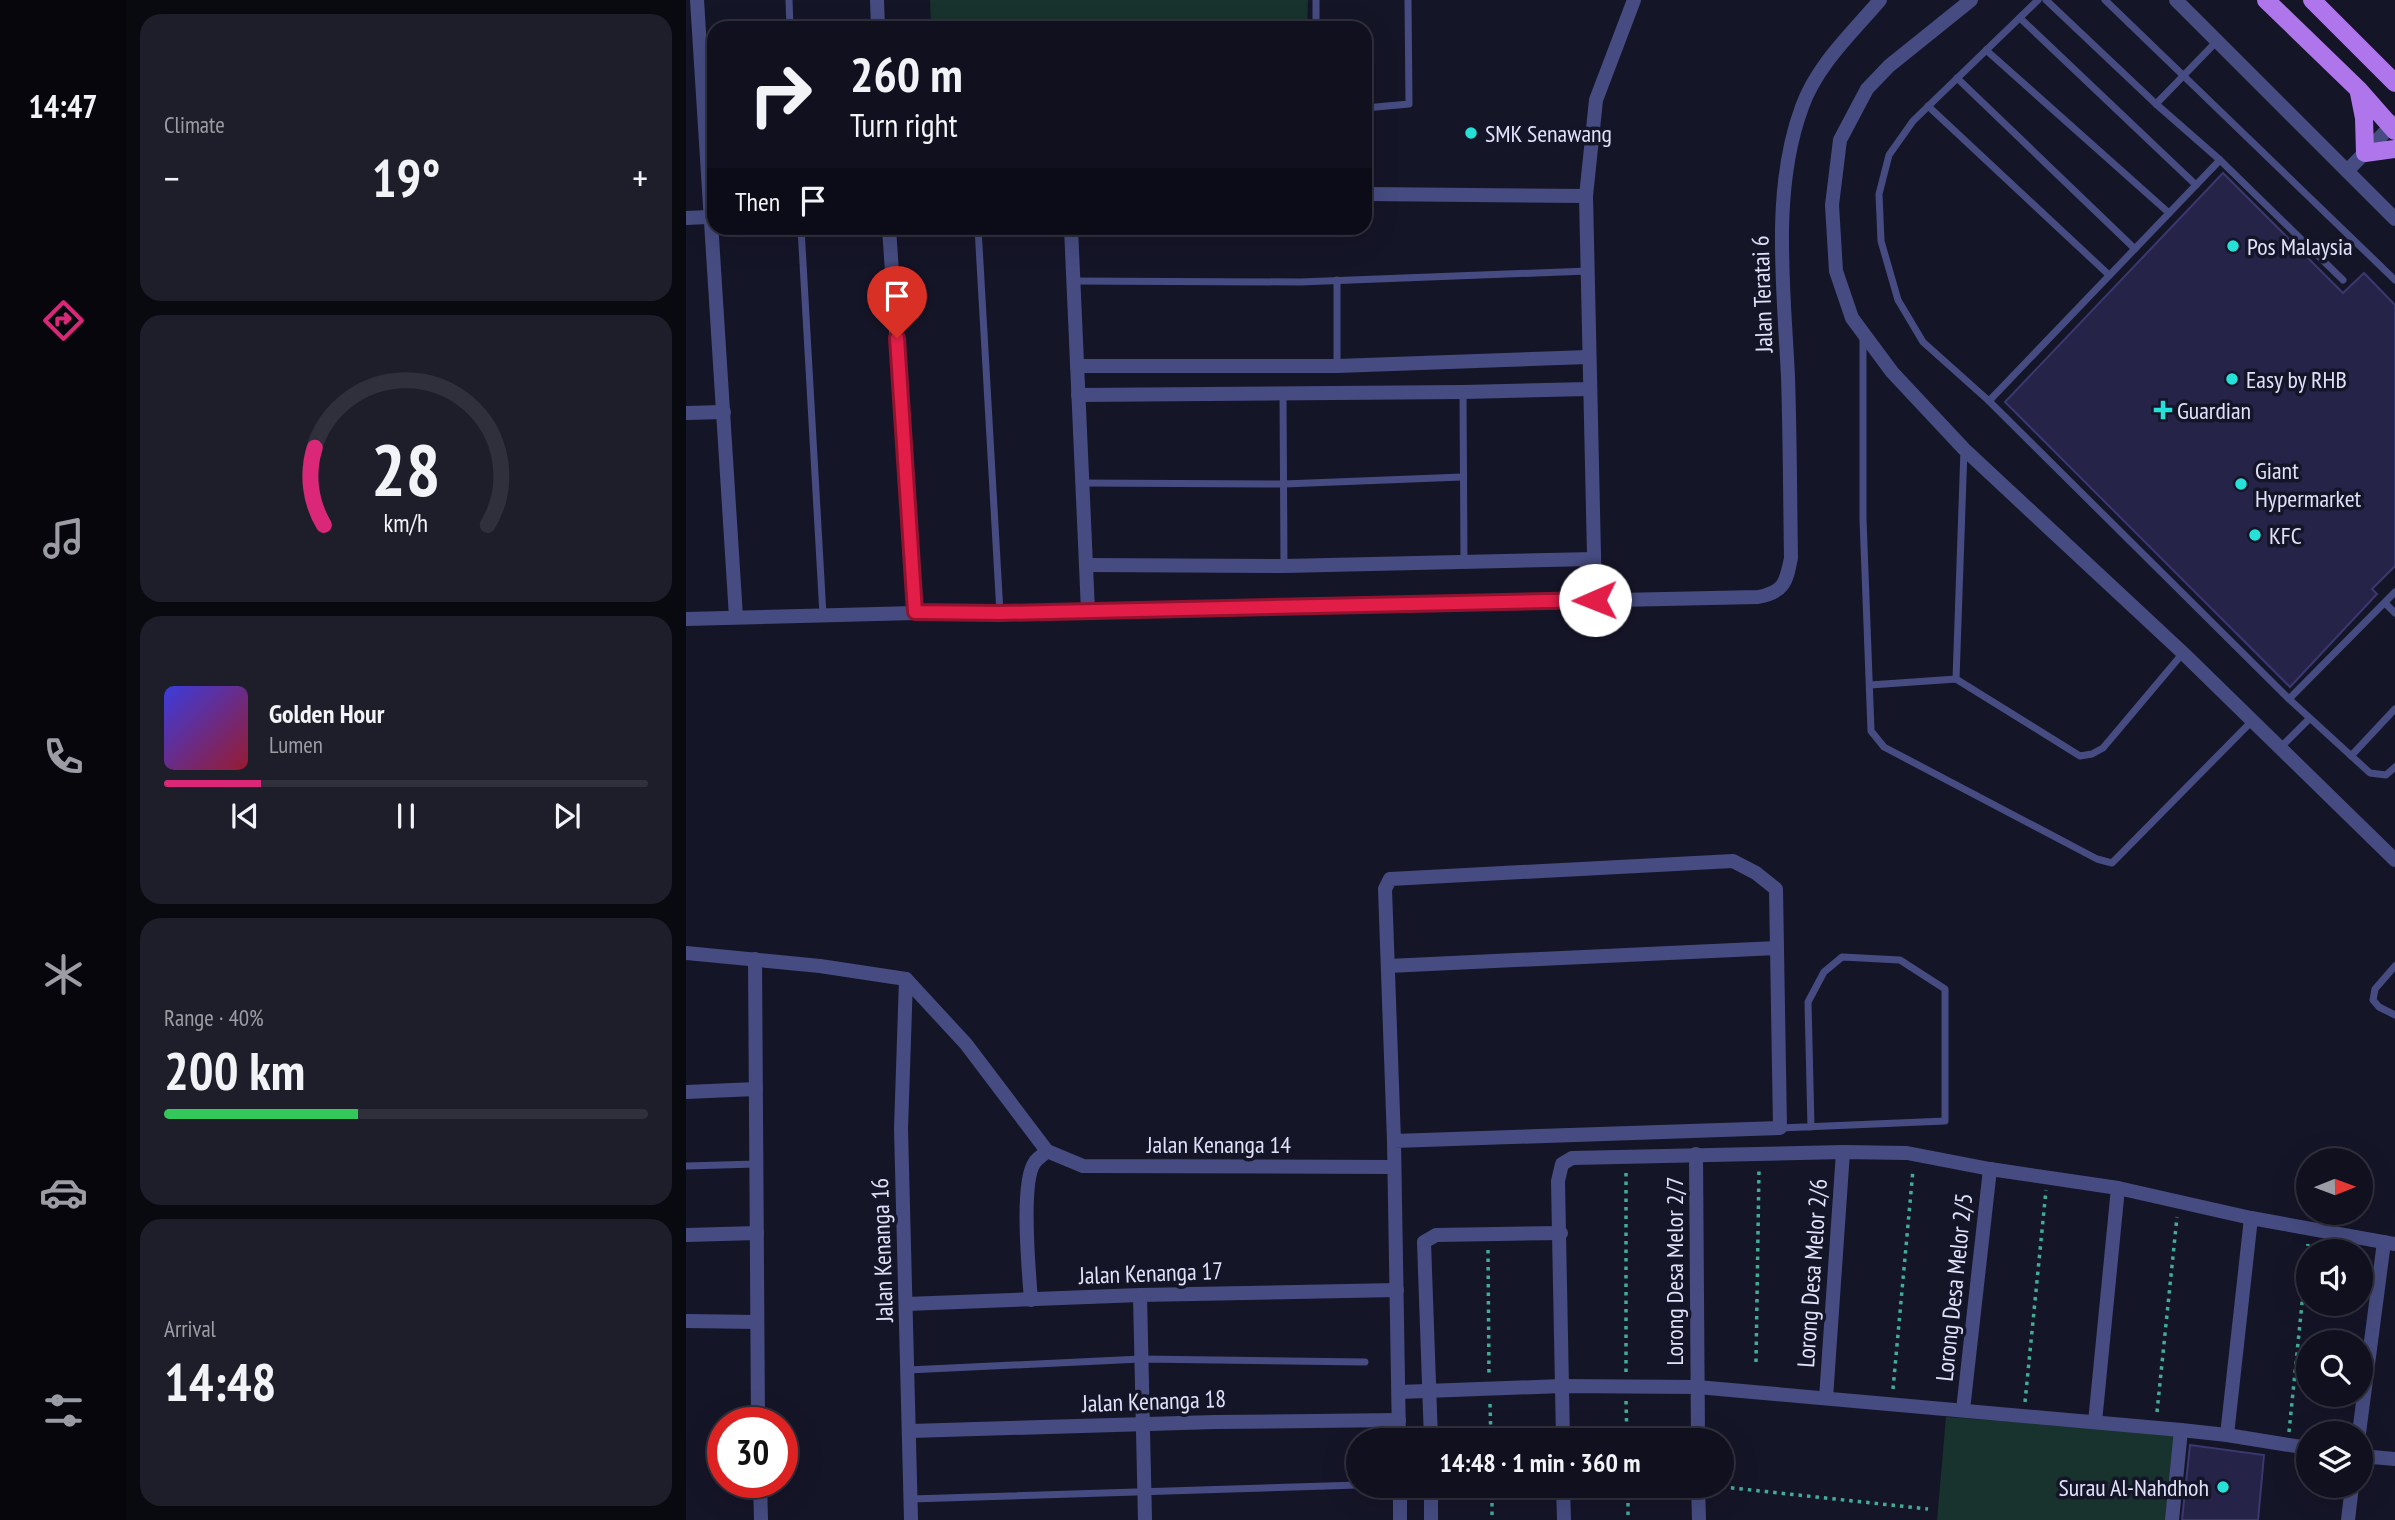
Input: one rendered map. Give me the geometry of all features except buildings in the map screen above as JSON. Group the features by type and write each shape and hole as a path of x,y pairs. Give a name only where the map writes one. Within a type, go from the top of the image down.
{"main road":[{"path":"2266,0 2359,90 2393,127"},
{"path":"2312,0 2395,83"},
{"path":"2359,90 2364,118 2365,153 2395,149"}],"street":[{"path":"697,0 707,121"},
{"path":"877,0 878,21"},
{"path":"686,620 915,612 1000,613 1595,600 1586,196 1597,100 1634,0"},
{"name":"Jalan Teratai 6","path":"1595,600 1758,597 1775,594 1787,580 1791,558 1788,380 1781,254 1785,174 1802,106 1827,60 1880,0"},
{"path":"1971,0 1889,66 1867,89 1840,140 1832,205 1836,271 1852,318 1892,372 1964,449 2389,848 2395,860"},
{"path":"2176,0 2395,219"},
{"path":"2347,171 2393,127"},
{"path":"1372,194 1586,196"},
{"path":"686,218 707,217"},
{"path":"710,235 736,617"},
{"path":"889,235 915,612"},
{"path":"1071,235 1088,611"},
{"path":"1077,366 1337,366 1588,357"},
{"path":"1078,395 1589,389"},
{"path":"686,413 724,412"},
{"path":"1086,565 1284,566 1594,558"},
{"path":"1394,1141 1780,1128 1776,889 1756,873 1733,861 1390,879 1385,889 1394,1141 1399,1428"},
{"path":"1388,966 1777,948"},
{"path":"686,953 755,959 906,979 966,1044 1047,1151 1033,1163 1028,1181 1031,1300"},
{"path":"755,959 758,1407"},
{"name":"Jalan Kenanga 16","path":"906,979 901,1129 911,1520"},
{"path":"686,1092 756,1088"},
{"name":"Jalan Kenanga 14","path":"1047,1151 1083,1166 1393,1167"},
{"path":"1563,1428 1558,1181 1562,1164 1572,1158 1843,1152 1914,1154 1990,1169 2118,1188 2390,1243 2361,1421"},
{"name":"Lorong Desa Melor 2/6","path":"1826,1398 1843,1152"},
{"name":"Lorong Desa Melor 2/7","path":"1696,1154 1698,1428"},
{"name":"Lorong Desa Melor 2/5","path":"1963,1410 1990,1169"},
{"path":"2095,1422 2118,1188"},
{"path":"2227,1435 2251,1217"},
{"path":"686,1235 757,1233"},
{"path":"1431,1428 1424,1242 1436,1235 1561,1233"},
{"name":"Jalan Kenanga 17","path":"906,1304 1140,1295 1397,1290"},
{"path":"1140,1295 1145,1520"},
{"path":"686,1321 757,1322"},
{"path":"1399,1392 1562,1386 1697,1387 2181,1430 2296,1446"},
{"name":"Jalan Kenanga 18","path":"909,1431 1399,1420"},
{"path":"2172,1520 2181,1430"},
{"path":"2373,1457 2395,1459"},
{"path":"760,1498 761,1520"},
{"path":"1399,1498 1400,1520"},
{"path":"1431,1498 1431,1520"},
{"path":"1563,1498 1564,1520"},
{"path":"1698,1498 1699,1520"},
{"path":"2348,1520 2351,1498"}],"lane":[{"path":"789,0 790,21"},
{"path":"1316,0 1316,21"},
{"path":"1372,107 1409,104 1408,0"},
{"path":"2038,0 1913,121 1889,155 1879,194 1881,241 1898,300 1923,342 1989,401 2309,719 2370,774 2386,775 2395,767"},
{"path":"2046,0 2220,160 2343,280"},
{"path":"2105,0 2395,279"},
{"path":"2020,18 2196,185"},
{"path":"2156,104 2217,41"},
{"path":"1986,50 2169,213"},
{"path":"1957,78 2134,250"},
{"path":"1928,106 2109,275"},
{"path":"1989,401 2220,160"},
{"path":"802,235 823,615"},
{"path":"978,235 1000,613"},
{"path":"1072,281 1337,281 1588,271"},
{"path":"1337,281 1337,366"},
{"path":"1863,332 1863,519 1871,731 1884,747 2112,863 2253,720"},
{"path":"1463,392 1464,562"},
{"path":"1283,393 1284,566"},
{"path":"1956,679 1964,449"},
{"path":"1082,483 1284,484 1462,477"},
{"path":"2289,699 2395,592"},
{"path":"2385,603 2395,612"},
{"path":"1870,685 1956,679 2080,756 2103,748 2183,653"},
{"path":"2351,756 2395,709"},
{"path":"2281,747 2309,719"},
{"path":"1780,1128 1811,1127 1945,1121 1944,989 1900,960 1842,957 1824,972 1808,1002 1811,1127"},
{"path":"2395,966 2375,989 2373,1000 2379,1007 2395,1014"},
{"path":"686,1166 756,1164"},
{"path":"908,1370 1141,1359 1365,1363"},
{"path":"911,1499 1346,1485"}],"path":[{"path":"1756,1362 1759,1153"},
{"path":"1892,1404 1914,1154"},
{"path":"1626,1157 1627,1428"},
{"path":"2023,1416 2047,1178"},
{"path":"2156,1428 2179,1201"},
{"path":"2288,1445 2309,1228"},
{"path":"1488,1234 1491,1428"},
{"path":"1734,1488 1928,1509"},
{"path":"1492,1498 1492,1520"},
{"path":"1628,1498 1628,1520"}],"green space":[{"path":"930,0 1308,0 1307,21 931,21"},
{"path":"1946,1417 2176,1434 2169,1520 1937,1520"}],"place":[{"name":"SMK Senawang","path":"1471,133"},
{"name":"Pos Malaysia","path":"2233,246"},
{"name":"Easy by RHB","path":"2232,379"},
{"name":"Guardian","path":"2163,410"},
{"name":"Giant Hypermarket","path":"2241,484"},
{"name":"KFC","path":"2255,535"},
{"name":"Surau Al-Nahdhoh","path":"2223,1487"}],"route":[{"path":"897,338 915,612 1000,613 1595,600"}]}
